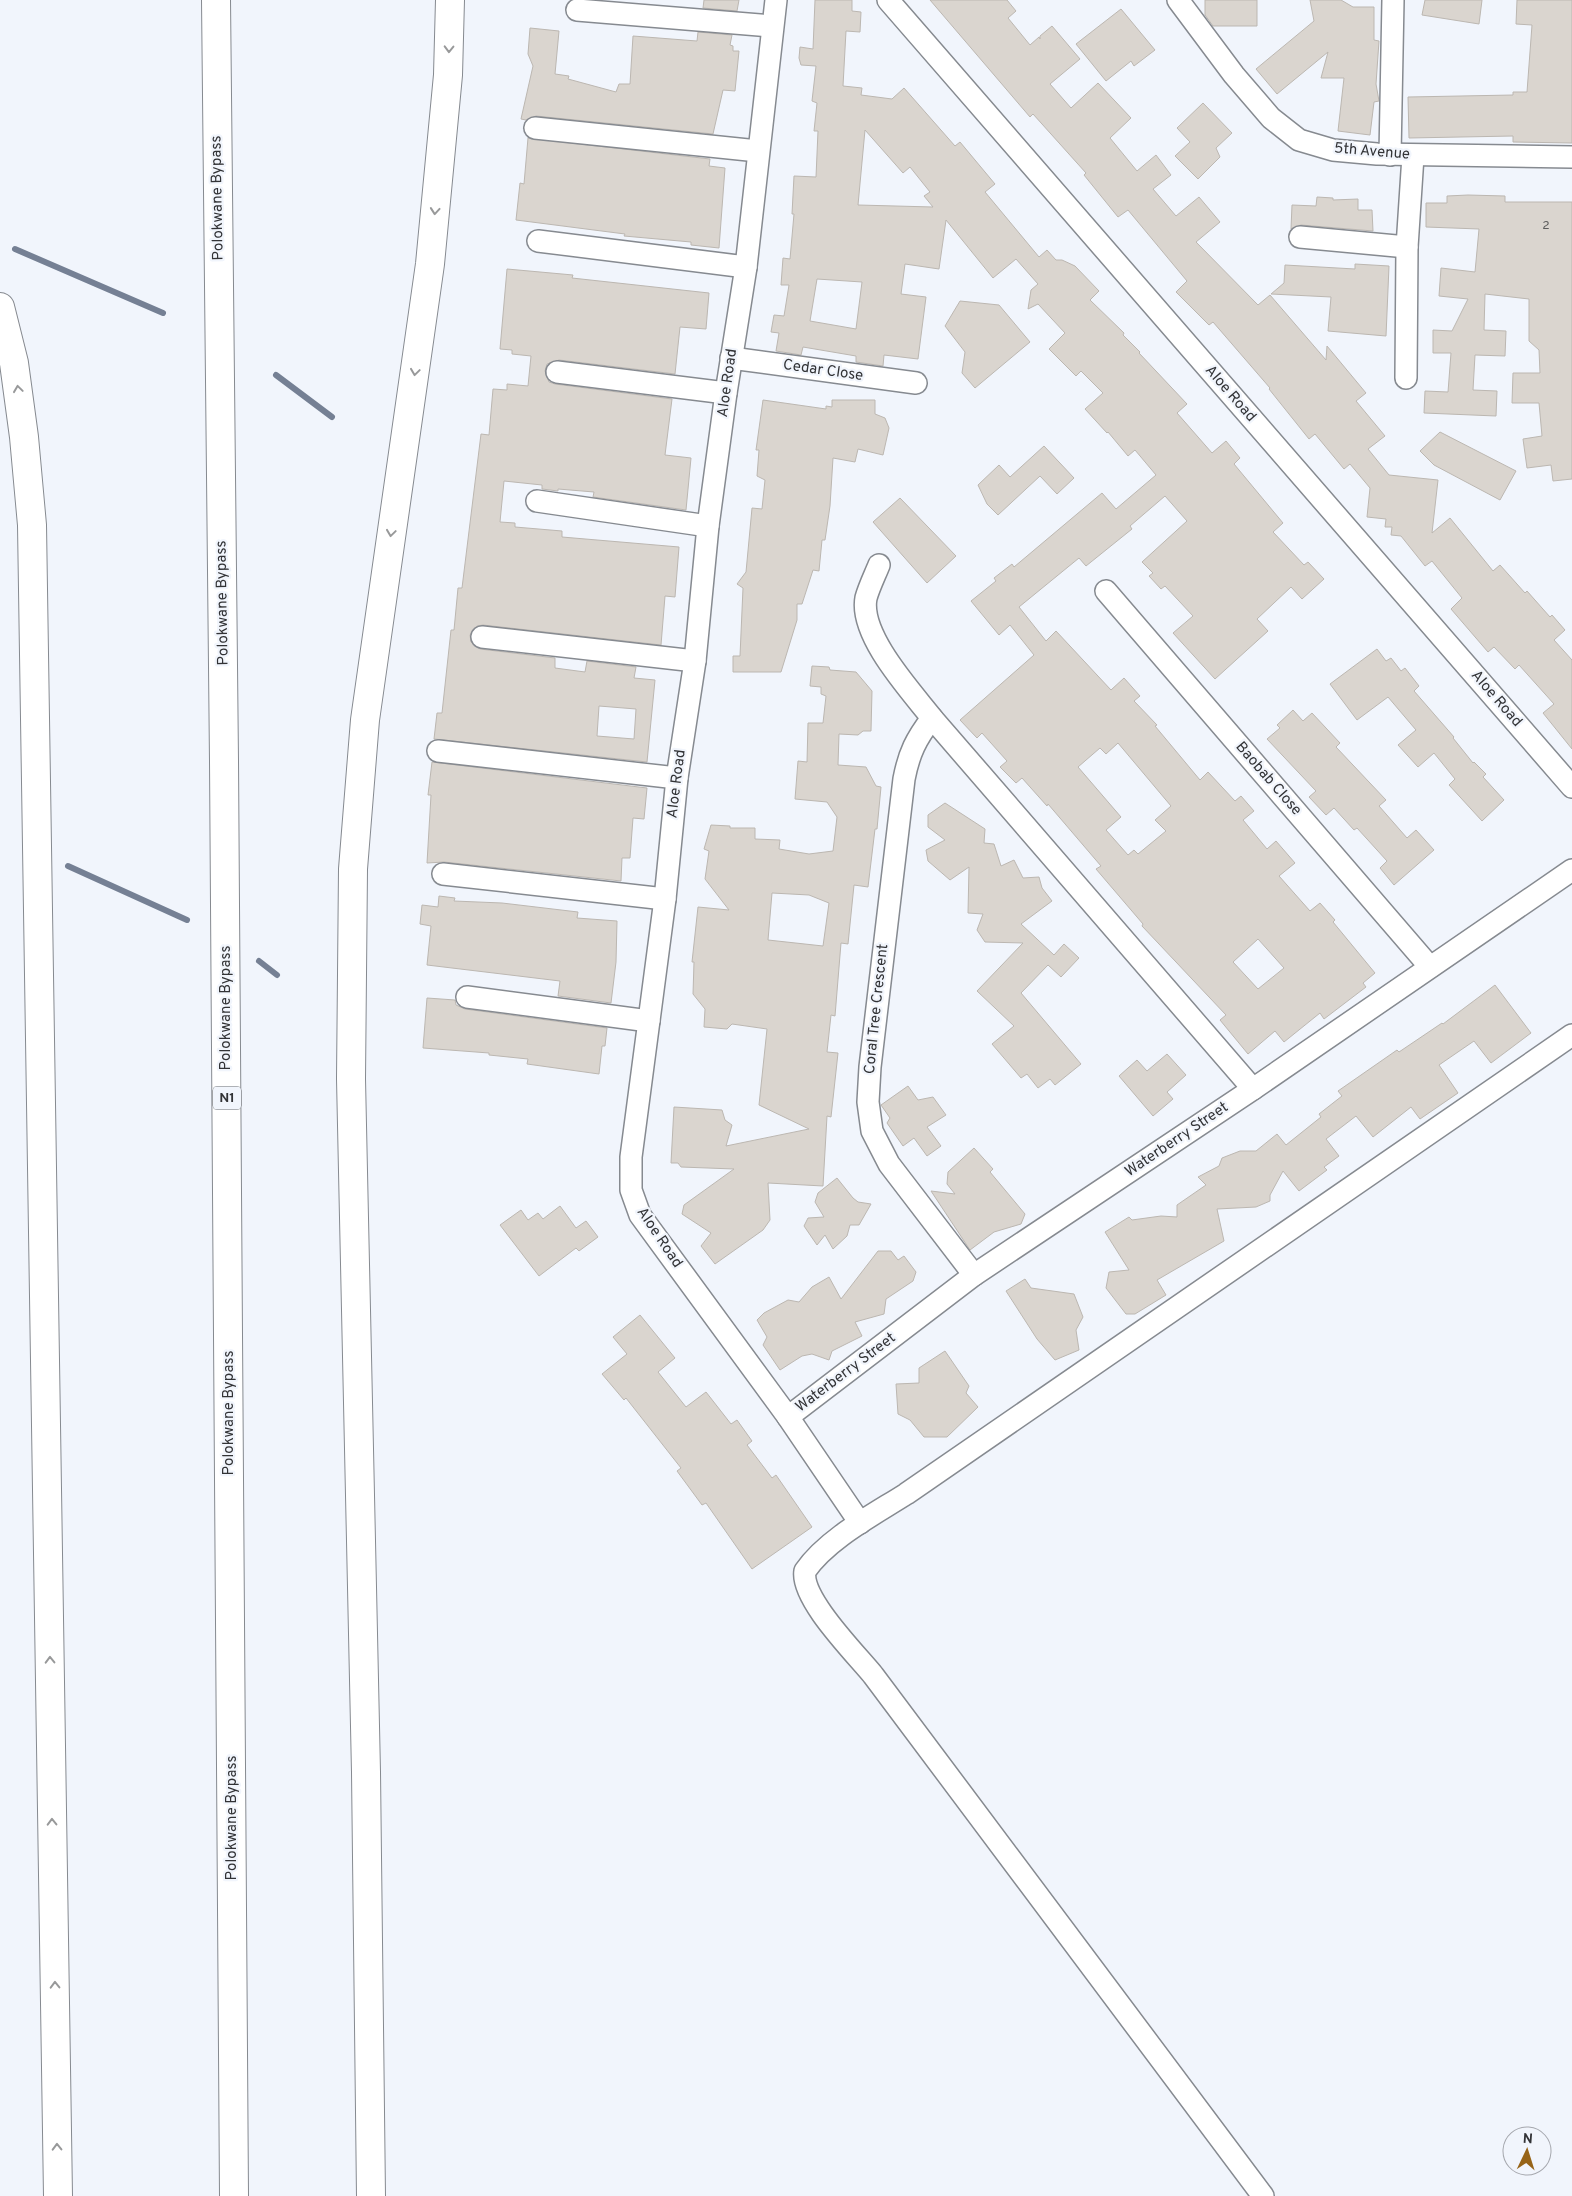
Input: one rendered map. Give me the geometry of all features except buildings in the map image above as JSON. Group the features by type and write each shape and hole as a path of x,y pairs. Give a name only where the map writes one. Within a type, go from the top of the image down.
{"main road":[{"name":"Polokwane Bypass","path":"216,0 224,761 234,2196"},
{"path":"371,2196 366,1772 351,1079 353,869 364,720 430,264 448,75 450,0"},
{"path":"0,307 14,363 24,437 32,525 58,2196"}],"street":[{"name":"Aloe Road","path":"776,0 746,267 731,358 708,526 695,661 677,778 665,899 631,1157 631,1190 640,1215 788,1417 860,1523"},
{"name":"Aloe Road","path":"888,0 1572,787"},
{"name":"5th Avenue","path":"1178,0 1234,75 1271,118 1299,140 1333,150 1390,155 1572,157"},
{"path":"1390,155 1393,0"},
{"path":"577,10 772,26"},
{"path":"535,128 758,151"},
{"path":"1406,378 1407,247 1412,156"},
{"path":"1300,237 1407,247"},
{"path":"538,240 746,267"},
{"name":"Cedar Close","path":"731,358 916,383"},
{"path":"557,372 726,393"},
{"path":"537,501 708,526"},
{"path":"879,565 866,599 869,625 883,656 932,718 1253,1090"},
{"name":"Baobab Close","path":"1106,590 1430,967"},
{"path":"482,637 695,661"},
{"name":"Coral Tree Crescent","path":"932,718 916,739 908,756 904,779 870,1067 868,1102 872,1130 889,1164 974,1275"},
{"path":"438,751 677,778"},
{"name":"Waterberry Street","path":"788,1417 974,1275 1253,1090 1572,870"},
{"path":"443,874 665,899"},
{"path":"467,998 649,1021"},
{"path":"1263,2196 873,1675 817,1606 806,1587 805,1571 818,1555 860,1523 915,1488 1572,1035"}],"waterway":[{"path":"15,249 163,313"},
{"path":"276,375 332,417"},
{"path":"68,866 187,920"},
{"path":"259,961 277,975"}]}
